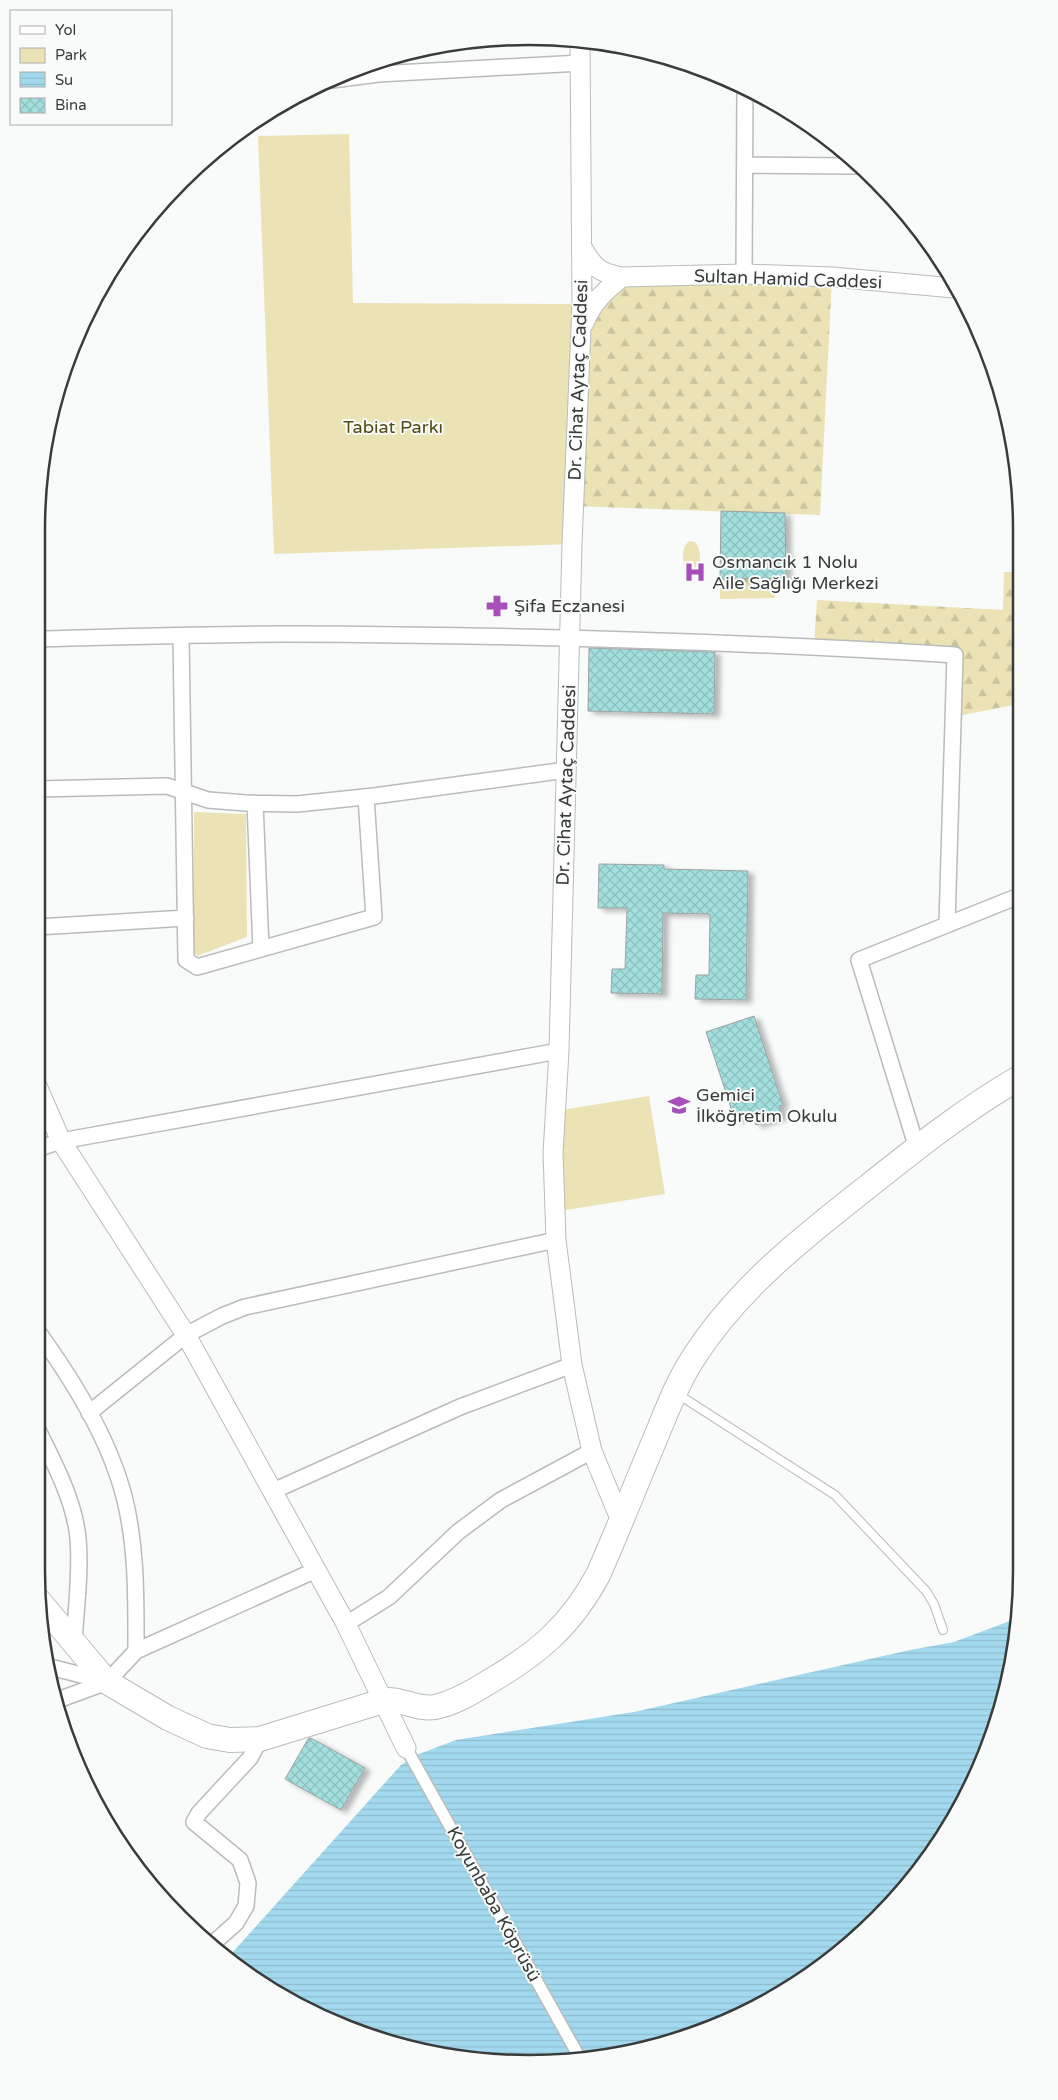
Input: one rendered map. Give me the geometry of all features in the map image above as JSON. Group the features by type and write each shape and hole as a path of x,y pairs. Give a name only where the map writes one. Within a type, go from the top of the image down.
{"main road":[{"path":"47,1610 106,1682 168,1718 207,1736 230,1740 260,1739 383,1701 394,1700 420,1708 443,1705 460,1699 537,1651 560,1630 584,1601 598,1576 675,1392 691,1361 711,1333 755,1282 792,1247 918,1148 966,1111 1013,1082"}],"street":[{"name":"Dr. Cihat Aytaç Caddesi","path":"580,48 582,328 572,544 559,1051 553,1154 556,1240 572,1366 592,1451 621,1521"},
{"path":"358,77 581,63"},
{"path":"744,274 746,97"},
{"path":"746,165 849,166"},
{"name":"Sultan Hamid Caddesi","path":"582,247 599,270 608,275 622,277 744,274 832,277 948,287"},
{"path":"582,328 592,305 622,277"},
{"path":"45,639 284,634 570,637 814,646 955,654 946,924"},
{"path":"181,636 186,960 198,967 374,916 366,797"},
{"path":"45,789 167,786 208,800 297,804 366,797 566,770"},
{"path":"256,803 261,949"},
{"path":"918,1148 859,960 1013,898"},
{"path":"45,927 186,918"},
{"path":"45,1147 61,1141 559,1051"},
{"path":"45,1104 61,1141 186,1335 346,1624 406,1748"},
{"path":"89,1413 186,1335 222,1316 268,1301 556,1240"},
{"path":"45,1342 74,1385 108,1448 124,1497 137,1582 136,1651"},
{"path":"273,1491 460,1407 572,1366"},
{"path":"45,1445 57,1470 73,1514 78,1537 74,1642"},
{"path":"346,1624 389,1597 458,1532 501,1500 592,1451"},
{"path":"62,1698 106,1682 136,1651 316,1570"},
{"path":"55,1668 106,1682"},
{"path":"216,1940 236,1923 246,1906 248,1883 240,1860 194,1822 199,1813 250,1758 260,1739"},
{"name":"Koyunbaba Köprüsü","path":"406,1748 577,2052"}],"lane":[{"path":"675,1392 835,1495 926,1592 934,1604 943,1630"}],"green space":[{"name":"Tabiat Parkı","path":"349,134 353,303 582,304 572,544 274,554 258,136"},
{"path":"622,277 832,277 820,515 574,506 582,328"},
{"path":"690,541 695,542 700,554 698,568 693,574 686,571 683,559 685,546"},
{"path":"1004,572 1013,572 1013,705 953,717 955,655 814,646 817,600 1003,610"},
{"path":"786,578 786,588 775,588 775,598 720,599 720,579"},
{"path":"194,812 246,814 247,937 197,956 194,952"},
{"path":"649,1096 665,1194 554,1212 555,1111"}],"water":[{"path":"1010,1621 1004,1665 987,1727 963,1785 931,1840 893,1890 848,1935 824,1955 771,1990 714,2018 654,2039 592,2051 529,2055 466,2051 404,2039 344,2018 287,1990 232,1953 401,1765 419,1754 456,1740 634,1712 910,1650 954,1642"}],"building":[{"path":"721,511 785,513 786,578 720,579"},
{"path":"589,648 715,652 714,714 588,711"},
{"path":"599,864 664,865 664,869 748,871 746,1000 695,999 696,975 709,975 710,914 663,913 662,994 611,993 612,969 625,969 627,908 598,908"},
{"path":"754,1016 783,1105 779,1106 783,1116 756,1125 752,1114 735,1120 706,1032"},
{"path":"311,1738 365,1768 341,1810 285,1779 308,1739"}],"place":[{"name":"Osmancık 1 Nolu Aile Sağlığı Merkezi","path":"695,572"},
{"name":"Şifa Eczanesi","path":"497,606"},
{"name":"Gemici İlköğretim Okulu","path":"679,1105"}]}
